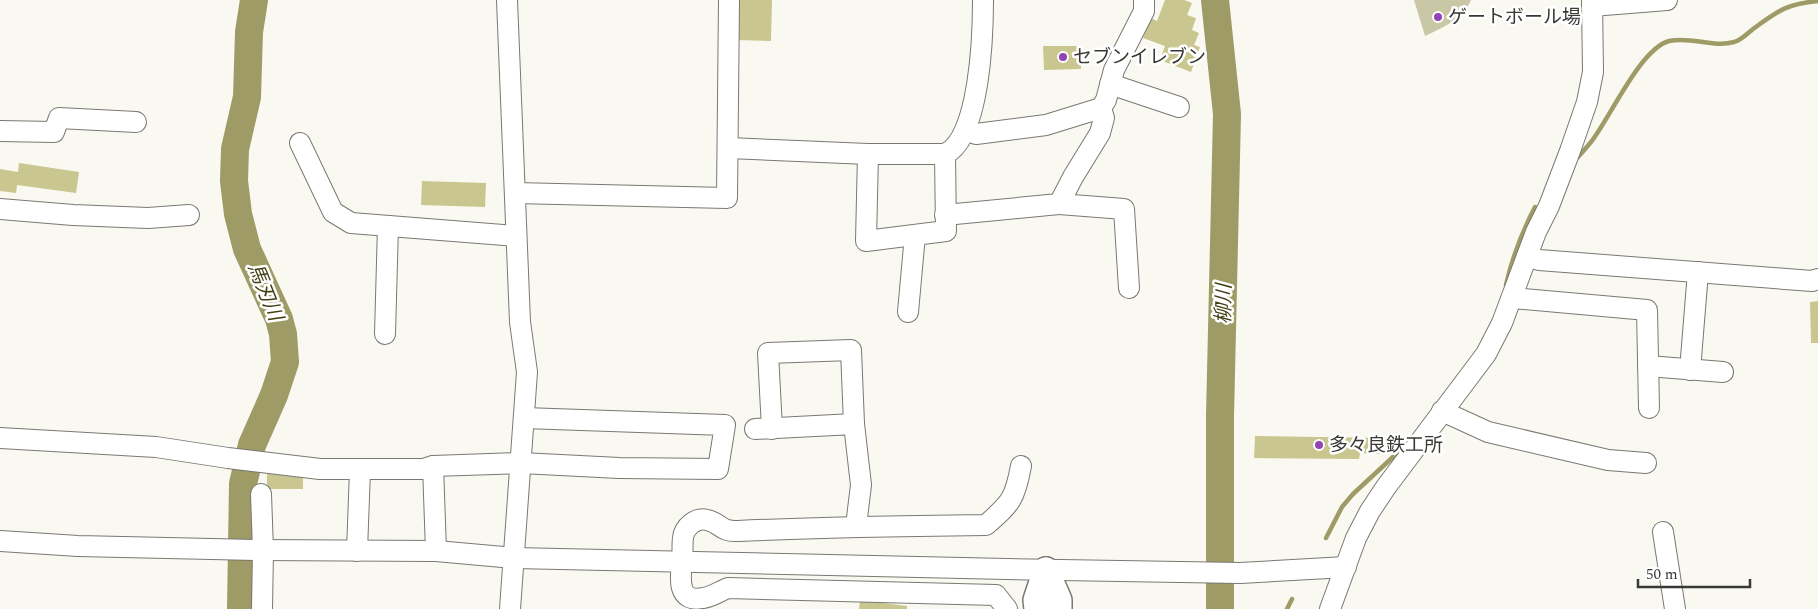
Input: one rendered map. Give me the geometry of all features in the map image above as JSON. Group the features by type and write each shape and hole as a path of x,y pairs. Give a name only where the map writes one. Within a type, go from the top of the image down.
{"main road":[{"path":"1037,609 1036,600 1046,570"},
{"path":"1046,570 1059,600 1059,609"}],"street":[{"path":"508,0 520,322 527,372 510,609"},
{"path":"515,193 727,198 729,0"},
{"path":"728,148 868,154 945,154 952,151 966,130 974,101 983,36 983,0"},
{"path":"966,130 976,134 1046,125 1101,108 1106,100 1114,70 1144,11 1144,0"},
{"path":"1330,609 1361,525 1415,447 1486,354 1502,323 1536,232 1549,206 1570,151 1586,102 1593,72 1592,3 1658,2 1667,0"},
{"path":"1110,84 1179,107"},
{"path":"1059,204 1073,177 1100,134 1104,118 1101,108"},
{"path":"0,131 54,132 59,118 136,122"},
{"path":"300,143 333,212 351,223 516,236"},
{"path":"868,154 866,241 946,231 945,154"},
{"path":"945,215 1059,204 1124,209 1128,288"},
{"path":"0,208 73,215 148,218 189,215"},
{"path":"385,334 388,226"},
{"path":"908,312 915,235"},
{"path":"1527,256 1539,260 1818,280"},
{"path":"1690,370 1698,272"},
{"path":"1512,298 1646,310 1649,408"},
{"path":"854,424 764,429 768,354 851,350 854,424 861,485 856,526"},
{"path":"1648,366 1724,372"},
{"path":"1442,411 1488,432 1608,460 1646,463"},
{"path":"0,438 156,446 228,458 320,469 423,469 433,466 521,463 619,468 718,469 725,425 524,418"},
{"path":"433,466 436,551"},
{"path":"1007,609 996,595 728,588 706,598 692,598 682,588 680,580 683,536 691,524 699,519 707,520 729,532 856,526 986,525 1009,505 1017,487 1021,466"},
{"path":"357,551 360,470"},
{"path":"261,494 262,609"},
{"path":"1662,532 1675,609"},
{"path":"0,541 78,546 436,551 514,558 1046,570 1240,573 1346,567"}],"shaded area":[{"name":"ゲートボール場","path":"1414,0 1471,0 1463,13 1457,18 1425,36"}],"building":[{"path":"737,0 772,0 771,41 735,40"},
{"path":"1165,0 1184,0 1192,3 1187,15 1196,18 1192,30 1199,33 1194,45 1200,47 1191,72 1160,60 1165,46 1143,38 1151,18 1157,21"},
{"path":"1043,46 1081,46 1081,69 1044,70"},
{"path":"19,163 79,172 76,193 17,185 16,193 0,191 0,169 18,172"},
{"path":"422,181 486,183 485,207 421,205"},
{"path":"1818,301 1818,343 1811,343 1810,302"},
{"name":"多々良鉄工所","path":"1255,436 1383,438 1382,454 1360,453 1359,459 1254,458"},
{"path":"267,468 303,469 303,489 267,489"},
{"path":"860,600 907,606 907,609 859,609"}],"waterway":[{"name":"馬刃川","path":"241,609 243,484 252,445 274,395 285,362 283,334 279,319 247,249 238,214 234,181 235,149 247,97 249,32 254,0"},
{"name":"柳川","path":"1215,0 1227,114 1220,416 1220,609"},
{"path":"1576,159 1599,131 1637,70 1658,47 1669,41 1677,40 1718,44 1734,42 1783,9 1798,4 1818,1"},
{"path":"1506,285 1518,245 1535,207"},
{"path":"1326,538 1342,507 1353,494 1406,445"},
{"path":"1287,609 1292,599"}],"place":[{"name":"ゲートボール場","path":"1438,17"},
{"name":"セブンイレブン","path":"1063,57"},
{"name":"多々良鉄工所","path":"1319,445"}]}
